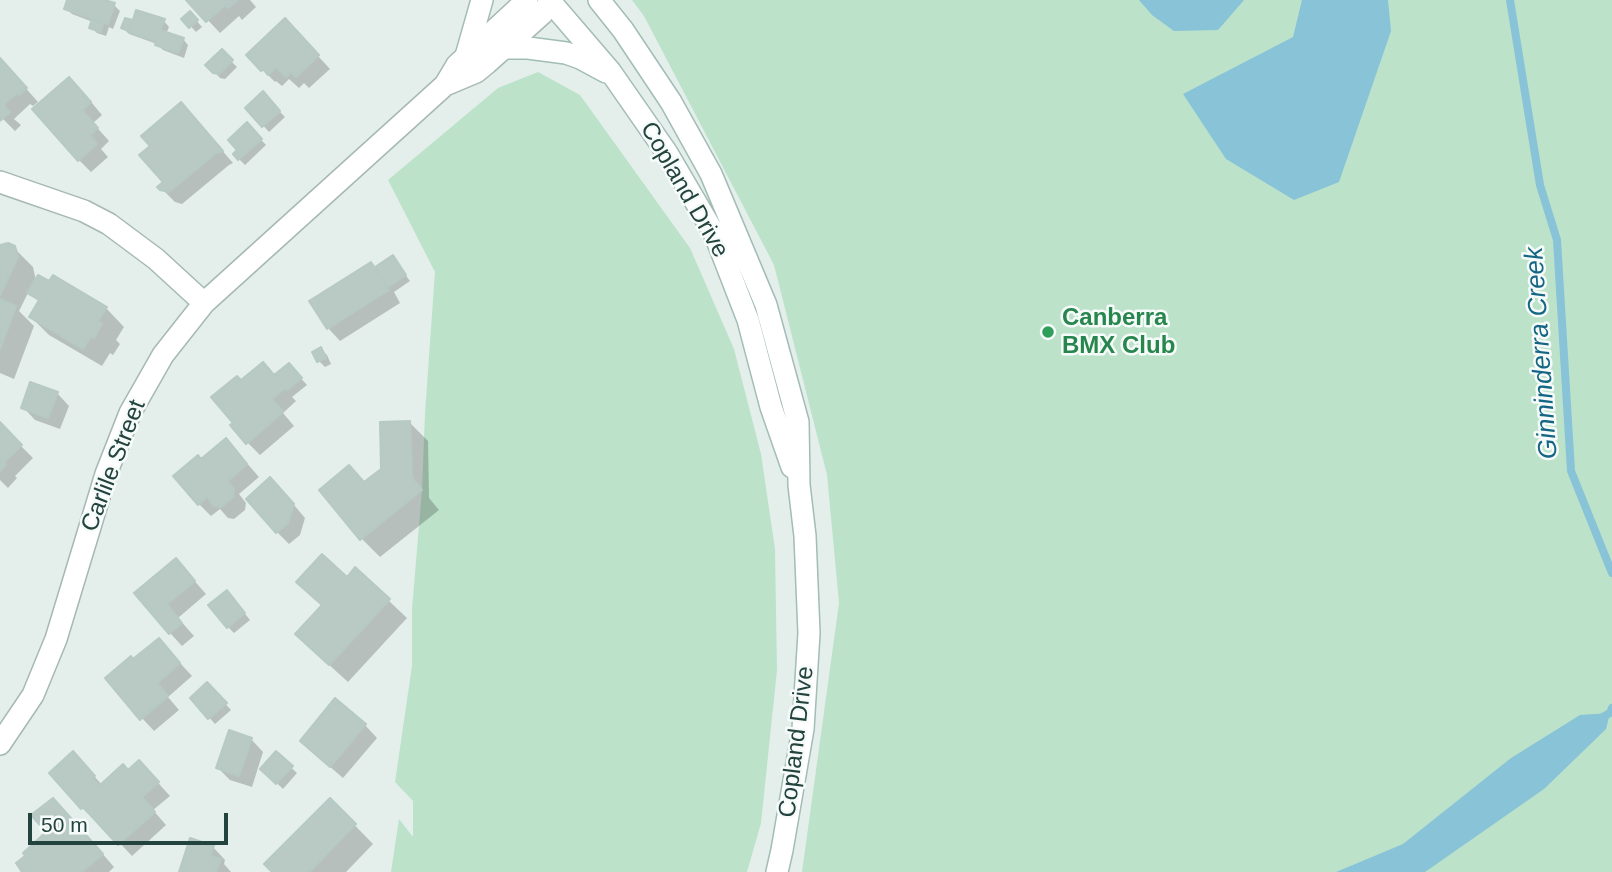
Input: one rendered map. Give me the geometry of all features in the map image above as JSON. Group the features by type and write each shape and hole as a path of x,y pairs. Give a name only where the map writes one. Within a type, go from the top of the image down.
{"main road":[{"path":"466,56 482,0"},
{"name":"Carlile Street","path":"0,744 33,695 57,639 106,474 130,412 163,355 204,303 445,85 457,65 527,0"},
{"name":"Copland Drive","path":"599,0 623,30 671,102 711,174 766,305 799,485 805,536 809,633 803,729 777,872"},
{"name":"Carlile Street","path":"445,85 476,72 542,14 550,1"},
{"name":"Copland Drive","path":"550,1 614,76 667,153 715,235 788,424"},
{"path":"505,48 566,53 614,76"},
{"path":"0,182 84,211 109,224 156,259 204,303"}],"green space":[{"path":"632,0 1612,0 1612,872 802,872 839,603 827,475 774,265 644,16"},
{"path":"538,72 580,95 690,248 734,349 761,454 775,549 777,670 761,823 747,872 391,872 399,819 413,837 413,801 395,782 412,666 412,609 435,272 388,180 498,88"}],"water":[{"path":"1139,0 1244,0 1218,30 1174,31 1152,15"},
{"path":"1302,0 1388,0 1391,31 1339,182 1294,200 1226,159 1183,94 1293,37"},
{"path":"1610,713 1606,729 1544,789 1425,872 1336,872 1403,844 1511,758 1580,715"}],"building":[{"path":"67,0 105,0 115,3 108,24 64,9"},
{"path":"186,0 238,0 228,8 225,5 206,22"},
{"path":"136,10 165,19 155,41 129,32"},
{"path":"190,11 198,20 189,28 181,19"},
{"path":"125,18 133,20 129,31 121,28"},
{"path":"285,18 319,55 296,77 291,72 286,77 276,67 268,75 246,55"},
{"path":"92,19 103,23 101,32 89,28"},
{"path":"160,30 184,38 178,53 155,45"},
{"path":"222,49 233,60 219,74 213,73 205,65"},
{"path":"0,58 27,88 3,105 10,112 1,120 0,118"},
{"path":"69,77 91,102 82,110 98,128 90,135 97,144 78,161 32,109"},
{"path":"263,91 280,111 262,127 245,108"},
{"path":"181,102 223,151 216,153 169,192 157,187 163,182 139,155 150,146 141,136"},
{"path":"247,122 262,139 238,160 233,154 237,150 228,140"},
{"path":"8,243 15,246 18,257 0,295 0,245"},
{"path":"393,255 406,275 388,287 375,267"},
{"path":"371,262 389,290 327,329 309,301"},
{"path":"38,275 49,281 53,275 107,307 98,321 102,324 94,338 91,336 83,349 29,317 39,300 27,293"},
{"path":"0,299 16,306 0,349"},
{"path":"321,347 326,358 317,362 312,352"},
{"path":"263,362 285,388 272,399 283,412 246,444 230,425 233,423 211,397 237,376 241,380"},
{"path":"289,363 302,378 287,390 274,375"},
{"path":"30,382 58,392 48,418 21,408"},
{"path":"410,421 412,478 422,490 360,540 319,490 349,465 364,482 381,469 380,422"},
{"path":"0,422 22,445 4,462 6,465 0,471"},
{"path":"226,438 247,464 228,481 234,489 233,497 221,507 214,506 207,497 198,505 173,476 198,455 201,459"},
{"path":"270,477 294,504 288,523 276,533 246,499"},
{"path":"322,554 347,577 355,567 390,599 329,665 295,634 322,605 296,582"},
{"path":"176,558 195,581 167,604 182,623 169,634 134,593"},
{"path":"227,590 245,613 227,628 208,605"},
{"path":"159,638 180,663 157,683 168,696 140,720 105,678 131,656 133,659"},
{"path":"207,682 227,703 208,719 190,698"},
{"path":"335,698 366,724 330,767 300,741"},
{"path":"229,730 252,738 239,776 216,768"},
{"path":"73,751 95,776 92,778 99,786 123,764 128,770 139,760 159,782 142,797 155,812 118,845 49,773"},
{"path":"276,751 293,766 276,784 260,769"},
{"path":"53,798 103,854 82,872 22,872 16,863 46,832 31,815"},
{"path":"330,798 356,824 309,872 272,872 264,864"},
{"path":"190,838 214,846 210,856 221,859 216,872 179,872"}],"waterway":[{"name":"Ginninderra Creek","path":"1510,0 1540,185 1557,240 1571,471 1612,573"},
{"name":"Ginninderra Creek","path":"1601,718 1610,713 1612,708"}],"place":[{"name":"Canberra BMX Club","path":"1048,332"}]}
